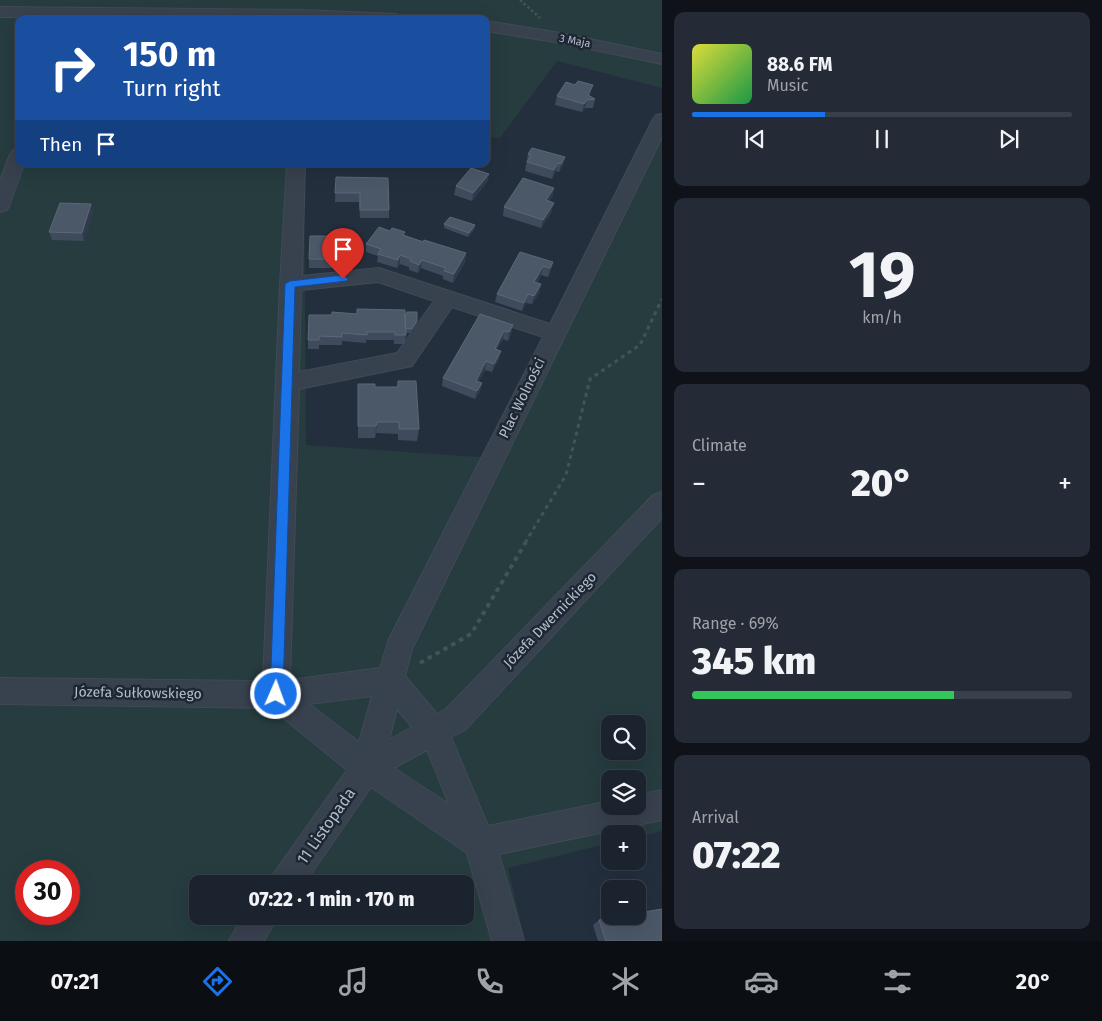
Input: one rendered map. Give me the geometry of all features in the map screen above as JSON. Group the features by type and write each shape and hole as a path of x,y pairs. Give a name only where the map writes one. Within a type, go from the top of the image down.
{"street":[{"path":"0,12 52,15"},
{"name":"3 Maja","path":"490,27 662,59"},
{"name":"Plac Wolności","path":"391,680 399,648 662,119"},
{"path":"0,206 15,165"},
{"path":"296,167 276,694 367,767 480,843 662,805"},
{"path":"290,284 379,275 554,334"},
{"path":"287,383 404,360 447,298"},
{"name":"Józefa Dwernickiego","path":"367,767 456,720 662,502"},
{"path":"391,680 434,732 480,843 508,941"},
{"path":"367,767 391,680"},
{"name":"Józefa Sułkowskiego","path":"0,691 276,694 391,680"},
{"name":"11 Listopada","path":"291,875 367,767"},
{"path":"244,941 256,925"}],"path":[{"path":"520,0 542,20"},
{"path":"391,680 471,634 566,475 590,379 640,345 662,299"}],"green space":[{"path":"0,0 662,0 662,88 557,61 500,138 490,137 490,15 15,15 15,167 304,167 306,445 492,458 662,119 662,831 646,835 646,825 601,825 601,845 508,868 525,941 0,941"}],"building":[{"path":"578,81 593,85 588,95 595,99 587,100 584,104 557,96 566,82 575,85"},
{"path":"532,148 565,157 554,170 527,162 531,155 528,154"},
{"path":"471,168 489,174 473,193 456,186"},
{"path":"336,177 388,178 389,210 360,210 360,193 335,193"},
{"path":"523,178 554,188 546,200 554,203 543,220 504,207"},
{"path":"60,203 91,204 82,233 49,232"},
{"path":"450,217 475,225 469,233 444,224"},
{"path":"379,227 390,231 392,228 405,232 403,235 423,242 424,240 466,253 454,274 444,271 446,268 422,260 419,265 410,261 411,259 400,255 398,260 378,254 381,249 366,244"},
{"path":"310,236 349,236 350,260 309,259"},
{"path":"520,252 553,262 550,268 543,266 534,282 541,284 534,296 528,294 524,303 497,294"},
{"path":"357,309 405,310 406,335 395,335 395,332 367,332 367,335 342,333 342,337 319,336 319,340 308,340 309,315 332,315 332,312 357,314"},
{"path":"407,312 417,312 417,321 412,329 405,328 405,314"},
{"path":"480,314 513,325 509,332 504,331 495,349 501,351 494,364 486,361 476,381 482,383 477,391 443,378"},
{"path":"398,381 416,381 419,429 399,429 399,422 377,422 376,426 358,426 358,384 375,384 375,387 398,387"},
{"path":"662,909 662,941 606,941 599,920 601,920 601,925 646,925 646,912"}],"route":[{"path":"276,694 290,284 343,279"}]}
